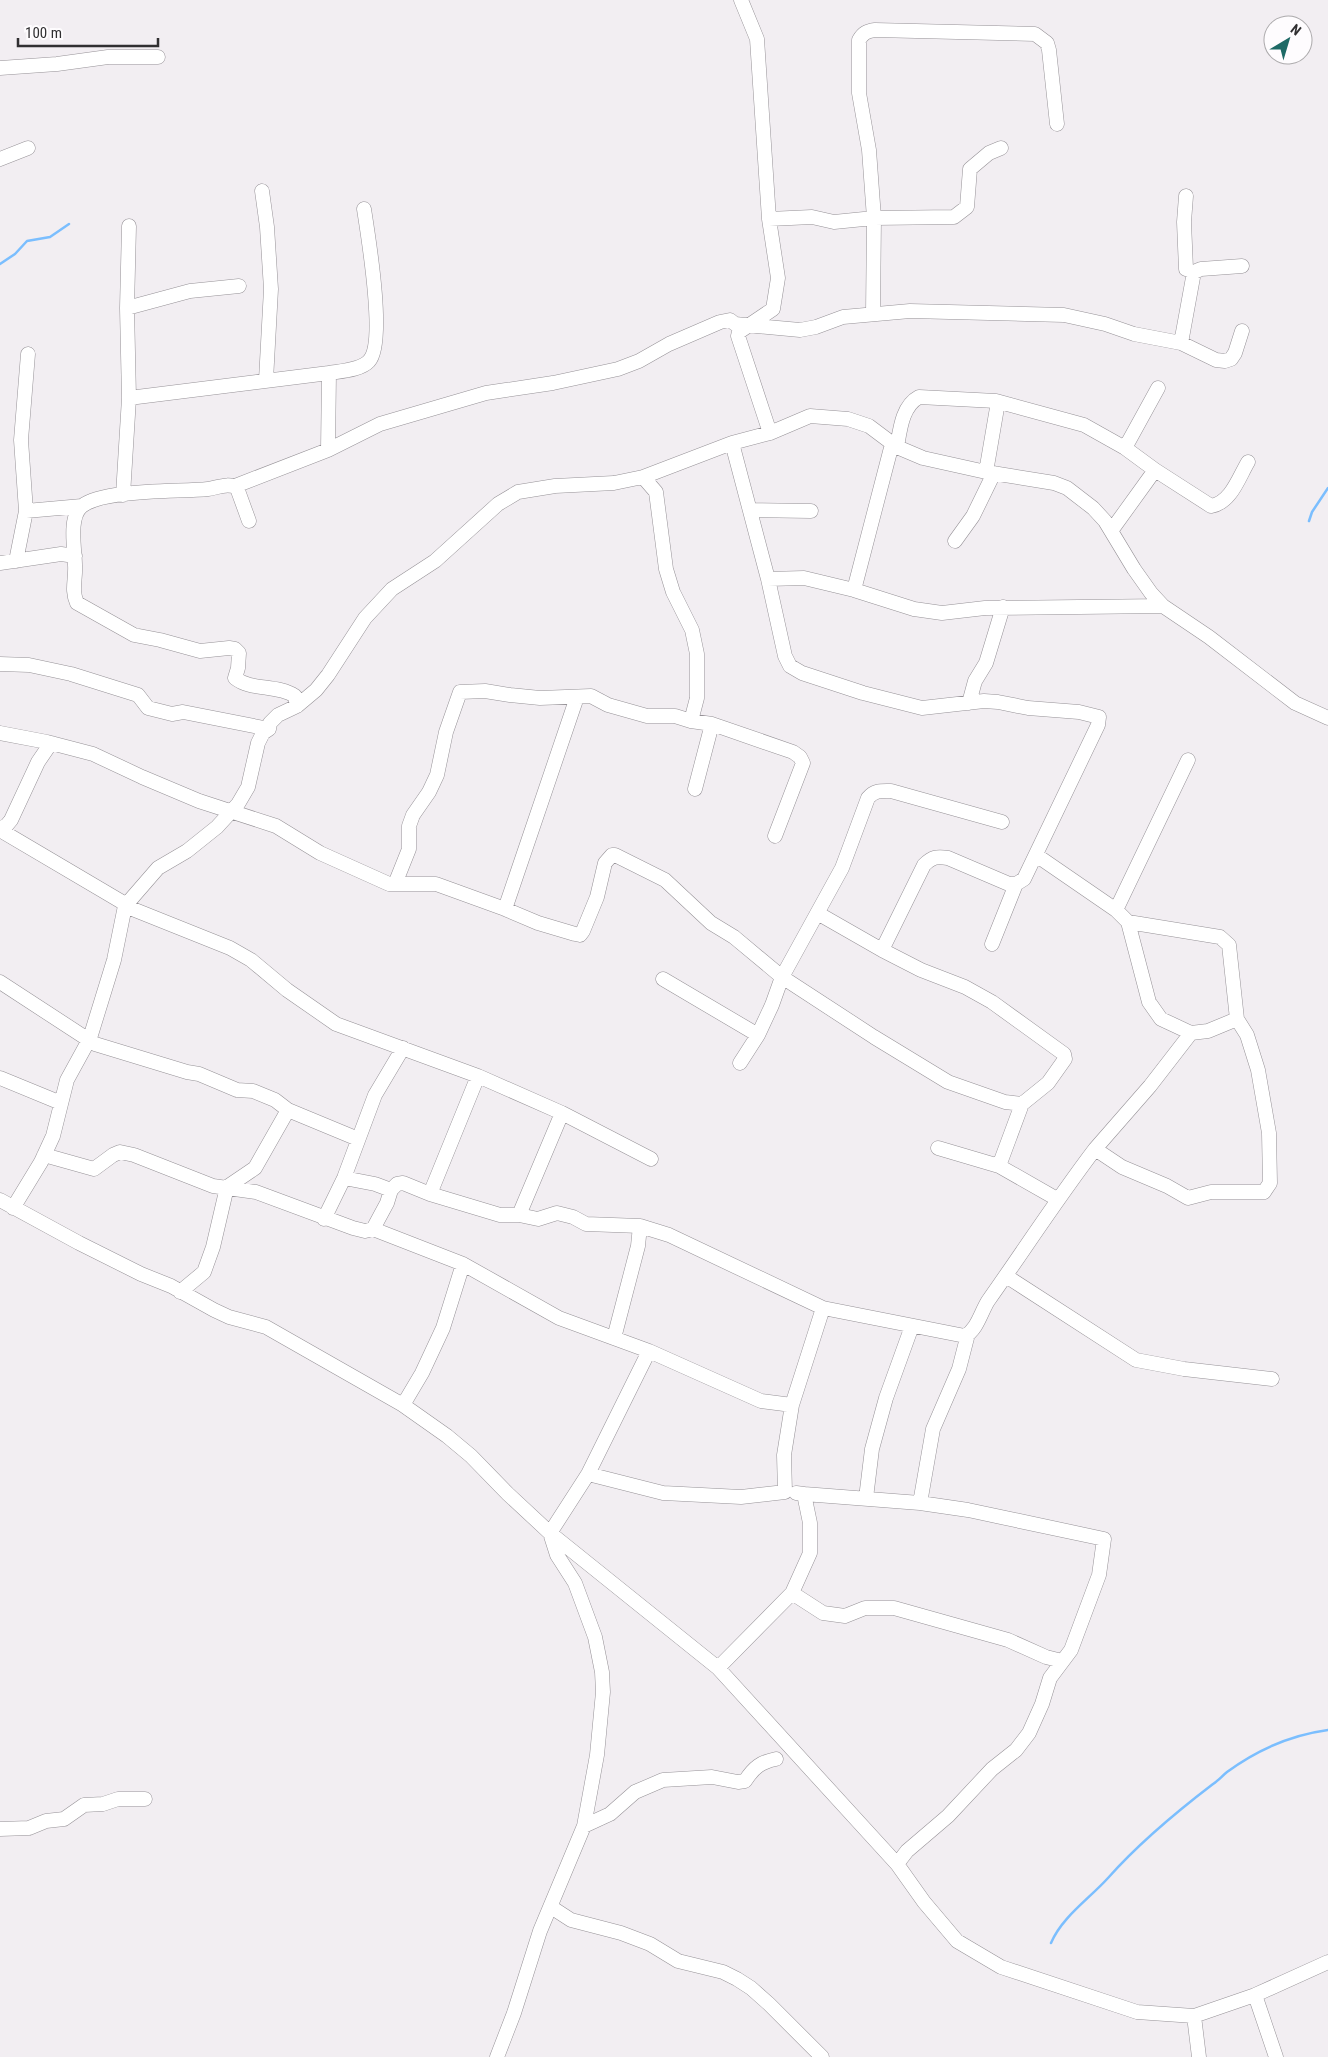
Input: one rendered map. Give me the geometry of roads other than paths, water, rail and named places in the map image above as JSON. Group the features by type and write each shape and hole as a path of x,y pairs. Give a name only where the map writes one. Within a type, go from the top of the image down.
{"street":[{"path":"741,0 757,39 769,219 778,278 773,309 741,327"},
{"path":"873,314 874,218 869,150 859,93 859,40 862,34 867,31 1035,34 1047,43 1049,50 1058,124"},
{"path":"0,68 57,64 108,57 158,57"},
{"path":"0,159 28,148"},
{"path":"769,219 812,217 834,222 874,218 954,217 966,207 970,169 989,153 1001,148"},
{"path":"262,191 267,228 271,289 266,380"},
{"path":"1186,196 1184,222 1186,269 1194,272 1201,269 1242,266"},
{"path":"129,398 329,373 364,365 371,360 374,349 376,292 364,209"},
{"path":"123,495 129,398 127,308 129,226"},
{"path":"1181,343 1194,272"},
{"path":"127,308 190,291 239,286"},
{"path":"26,511 82,506 94,501 123,495 235,486 328,450 380,424 486,393 554,383 618,369 720,322 730,320 741,327 800,330 816,327 843,317 910,311 1064,315 1105,324 1134,334 1181,343 1216,360 1225,361 1231,359 1235,353 1242,331"},
{"path":"741,327 739,341 770,432"},
{"path":"16,561 26,511 21,440 28,354"},
{"path":"328,450 329,373"},
{"path":"1125,448 1158,388"},
{"path":"854,590 894,445 906,410 919,397 998,402 1084,425 1125,448 1211,506 1223,502 1231,493 1248,462"},
{"path":"955,541 973,516 990,473 998,402"},
{"path":"13,1208 53,1136 67,1080 88,1040 114,960 124,906 158,868 187,851 218,826 244,797 258,743 263,733 278,715 296,706 316,690 365,618 380,601 392,589 435,561 498,504 518,492 533,489 614,483 644,477 732,443 770,432 810,416 830,416 848,419 869,426 894,445 923,458 990,473 1054,483 1067,488 1093,508 1105,521 1151,593 1163,606 1209,637 1295,703 1328,718"},
{"path":"732,443 768,579 785,656 790,666 802,673 863,693 922,708 984,701 1010,703 1028,708 1079,712 1099,717 1098,725 1024,879 1016,884 1009,884 948,858 938,856 930,859 924,865 882,950"},
{"path":"1110,531 1155,470"},
{"path":"644,477 656,492 666,569 674,592 692,630 697,654 697,698 691,721"},
{"path":"235,486 249,521"},
{"path":"82,506 78,511 73,532 75,556 73,590 77,603 134,635 200,651 235,649 239,653 235,678 240,682 278,688 289,692 295,696 296,706"},
{"path":"750,510 811,511"},
{"path":"0,563 61,554 75,556"},
{"path":"768,579 804,578 854,590 914,609 942,613 971,608 1163,606"},
{"path":"969,703 974,681 986,663 1003,607"},
{"path":"0,664 29,664 71,674 138,695 148,708 172,714 183,712 269,728"},
{"path":"395,884 409,849 409,826 437,775 442,761 446,732 460,692 475,690 529,697 591,696 608,705 647,716 675,716 691,721 712,724 793,752 800,757 802,763 775,836"},
{"path":"505,909 576,696"},
{"path":"695,789 712,724"},
{"path":"0,733 93,754 142,777 199,800 276,826 320,853 389,884 436,884 505,909 538,924 580,934 591,914 605,863 612,855 615,855 665,880 710,923 734,937 782,977 874,1037 948,1082 1005,1102 1022,1104"},
{"path":"0,829 11,820 38,762 50,743"},
{"path":"1116,910 1188,760"},
{"path":"740,1063 758,1035 782,977 819,914 842,868 868,798 872,793 891,791 1002,822"},
{"path":"0,829 122,902 124,906 230,948 251,960 287,990 336,1024 478,1076 562,1113 651,1159"},
{"path":"1036,855 1116,910 1128,922 1148,1002 1161,1019 1191,1033 1208,1031 1237,1019"},
{"path":"992,944 1016,884"},
{"path":"819,914 921,970 965,987 992,1002 1064,1054 1065,1059 1048,1083 1022,1104 999,1166"},
{"path":"1095,1149 1122,1167 1167,1186 1188,1198 1211,1192 1258,1193 1268,1188 1270,1183 1269,1133 1258,1070 1246,1035 1237,1019 1230,945 1220,937 1128,922"},
{"path":"664,978 758,1035"},
{"path":"0,982 88,1040 187,1072 200,1074 237,1090 253,1091 275,1100 288,1110 358,1139"},
{"path":"920,1503 933,1429 959,1369 968,1334 1057,1199 1095,1149 1150,1086 1191,1033"},
{"path":"324,1219 344,1178 375,1095 403,1048"},
{"path":"430,1194 478,1076"},
{"path":"0,1078 61,1103"},
{"path":"180,1292 204,1272 227,1187 255,1168 288,1110"},
{"path":"519,1215 562,1113"},
{"path":"938,1148 999,1166 1057,1199"},
{"path":"44,1155 94,1169 112,1155 120,1152 134,1155 213,1186 256,1192 324,1219 365,1231 373,1229 464,1264 559,1318 649,1351 761,1401 792,1405"},
{"path":"344,1178 375,1184 391,1190"},
{"path":"373,1229 378,1223 391,1190 397,1184 403,1183 430,1194 500,1215 519,1215 538,1219 558,1213 573,1217 586,1224 640,1226 669,1235 823,1308 957,1335 968,1334"},
{"path":"0,1200 141,1274 229,1317 266,1327 403,1405 471,1456 550,1533 718,1668 897,1864 924,1902 957,1941 1001,1967 1137,2012 1194,2016 1255,1995 1328,1962"},
{"path":"614,1338 638,1246 640,1226"},
{"path":"403,1405 422,1373 443,1328 464,1264"},
{"path":"1006,1276 1136,1360 1184,1369 1272,1379"},
{"path":"785,1492 784,1455 792,1405 823,1308"},
{"path":"866,1498 874,1441 886,1398 912,1326"},
{"path":"550,1533 588,1474 649,1351"},
{"path":"588,1474 663,1493 741,1497 785,1492 920,1503 968,1510 1104,1539 1099,1575 1071,1650 1050,1678 1042,1704 1029,1732 1016,1750 992,1769 948,1816 907,1851 897,1864"},
{"path":"718,1668 792,1592 810,1553 810,1523 804,1494"},
{"path":"497,2057 514,2013 540,1931 584,1826 597,1755 603,1692 602,1672 595,1637 575,1583 557,1555 550,1533"},
{"path":"792,1592 823,1612 846,1616 865,1608 894,1608 1008,1640 1046,1657 1062,1661"},
{"path":"584,1826 610,1814 635,1792 663,1780 712,1777 738,1782 745,1781 754,1768 763,1762 776,1759"},
{"path":"0,1829 29,1828 46,1821 64,1819 84,1805 103,1804 118,1799 145,1799"},
{"path":"551,1907 571,1920 621,1933 650,1944 678,1961 723,1972 737,1978 769,2004 822,2057"},
{"path":"1255,1995 1276,2057"},
{"path":"1194,2016 1199,2057"}],"waterway":[{"path":"0,264 15,254 27,241 50,237 69,224"},
{"path":"1309,521 1312,512 1328,488"},
{"path":"1051,1943 1069,1917 1132,1853 1171,1817 1227,1772 1262,1750 1314,1732 1328,1730"}]}
